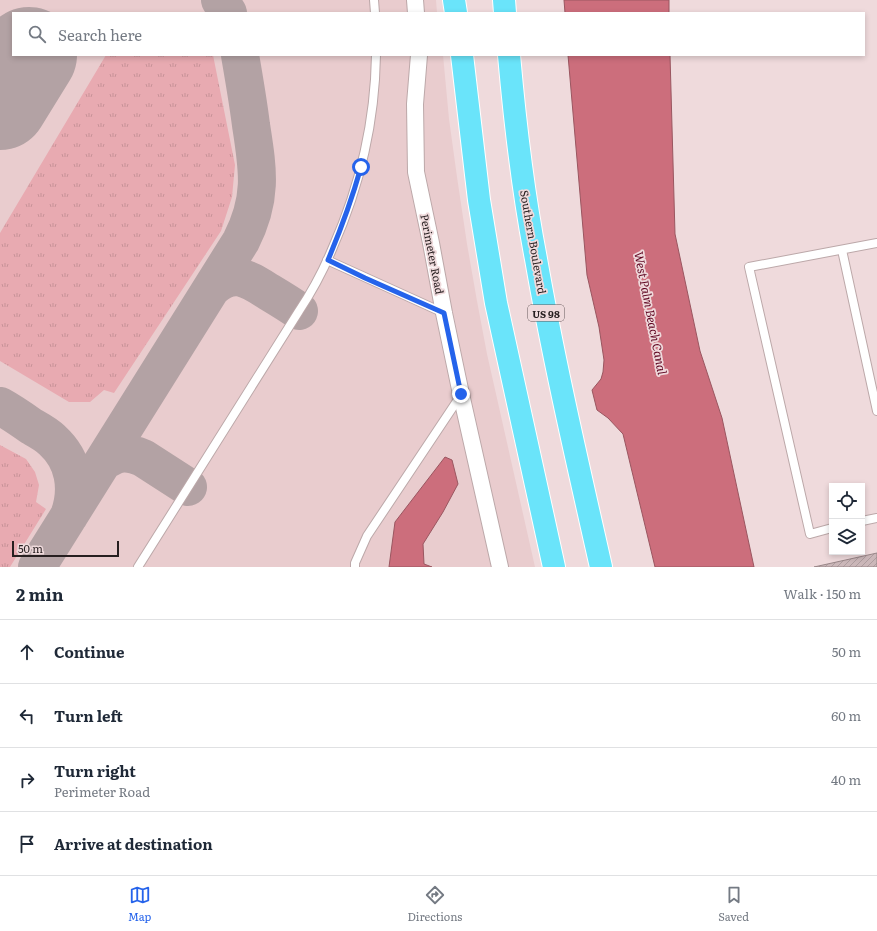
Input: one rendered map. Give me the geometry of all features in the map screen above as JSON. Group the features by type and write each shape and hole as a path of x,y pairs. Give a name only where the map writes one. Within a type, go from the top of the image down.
{"highway":[{"path":"454,0 456,12"},
{"path":"504,0 505,12"},
{"path":"462,56 479,200 491,273 509,363 554,567"},
{"name":"Southern Boulevard","path":"509,56 519,148 535,258 557,368 601,567"}],"street":[{"path":"415,0 416,12"},
{"name":"Perimeter Road","path":"419,56 416,104 416,172 461,394 500,567"}],"lane":[{"path":"374,0 376,12"},
{"path":"138,567 308,298 328,260 354,192 361,167 372,111 376,56"},
{"path":"829,529 810,534 749,267 877,243"},
{"path":"842,250 877,411"},
{"path":"328,260 444,313"},
{"path":"355,567 355,563 367,536 461,394"},
{"path":"865,520 877,518"}],"shaded area":[{"path":"0,0 436,0 437,12 12,12 12,56 443,56 449,119 457,177 477,301 487,354 535,567 0,567"}],"green space":[{"path":"105,56 213,56 235,165 232,197 221,231 114,393 104,390 90,402 69,402 0,361 0,233"},
{"path":"0,445 26,459 35,472 39,485 36,502 46,509 10,567 0,567"}],"water":[{"path":"564,0 669,0 669,12 565,12"},
{"name":"West Palm Beach Canal","path":"568,56 670,56 675,234 700,351 722,418 754,567 655,567 623,434 608,418 597,410 592,390 601,379 604,360 599,327 587,275"},
{"path":"445,457 452,460 458,484 423,544 424,564 432,567 389,567 395,522"}],"building":[{"path":"877,553 877,567 814,567"}],"taxiway":[{"path":"220,0 227,12"},
{"path":"37,567 241,241 248,226 256,197 257,170 249,107 240,56"},
{"path":"213,287 228,278 241,278 254,283 299,311"},
{"path":"0,406 42,432 52,440 65,456 70,465 74,485 74,495 69,516"},
{"path":"102,463 117,455 132,454 143,458 188,487"}],"runway":[{"path":"0,102 28,56"}],"route":[{"path":"361,167 354,192 328,260 444,313 461,394"}]}
